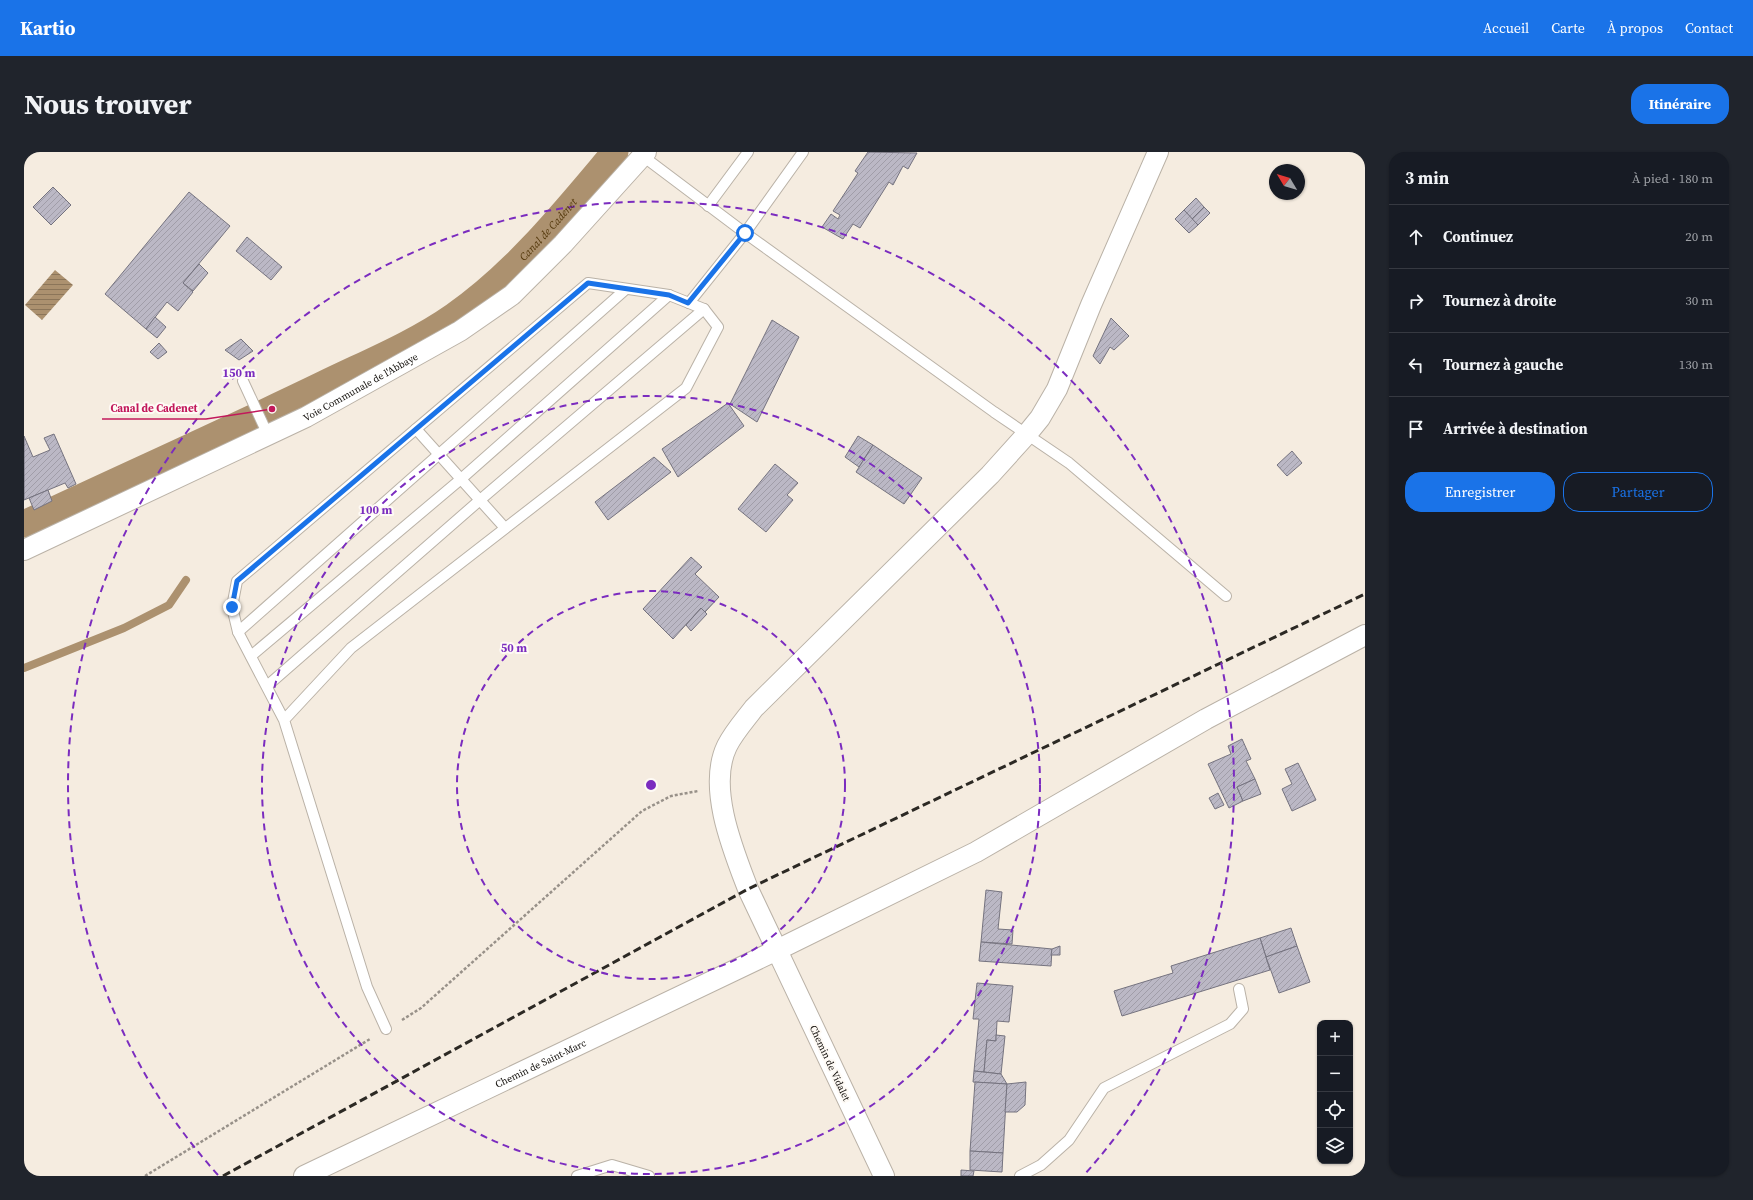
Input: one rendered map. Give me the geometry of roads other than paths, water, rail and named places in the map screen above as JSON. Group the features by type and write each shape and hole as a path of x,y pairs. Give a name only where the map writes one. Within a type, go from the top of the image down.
{"street":[{"name":"Chemin de Vidalet","path":"884,1176 748,889 733,851 724,822 720,787 722,764 727,747 738,729 754,708 990,475 1040,418 1057,389 1091,305 1158,152"},
{"name":"Voie Communale de l'Abbaye","path":"24,550 267,434 306,417 460,331 512,295 563,244 642,153"},
{"name":"Chemin de Saint-Marc","path":"304,1176 777,950 976,852 1206,719 1365,636"}],"lane":[{"path":"708,206 748,152"},
{"path":"688,303 745,233 803,152"},
{"path":"642,153 708,206 745,233 994,412 1069,463 1226,596"},
{"path":"284,720 351,648 686,388 718,327 704,309 669,295 588,283 237,581 232,607 238,632 284,720 366,987 386,1029"},
{"path":"238,632 626,289"},
{"path":"251,656 461,479 669,295"},
{"path":"267,686 480,500 704,309"},
{"path":"243,381 267,434"},
{"path":"416,430 505,528"},
{"path":"1020,1176 1041,1165 1068,1140 1104,1088 1230,1024 1243,1009 1239,989"},
{"path":"577,1176 612,1164 649,1176"}],"waterway":[{"name":"Canal de Cadenet","path":"24,524 373,361 439,326 477,299 520,260 559,218 615,152"},
{"path":"24,668 124,628 169,605 186,580"}],"railway":[{"path":"223,1176 748,889 1365,594"}],"place":[{"name":"Canal de Cadenet","path":"272,409"}]}
